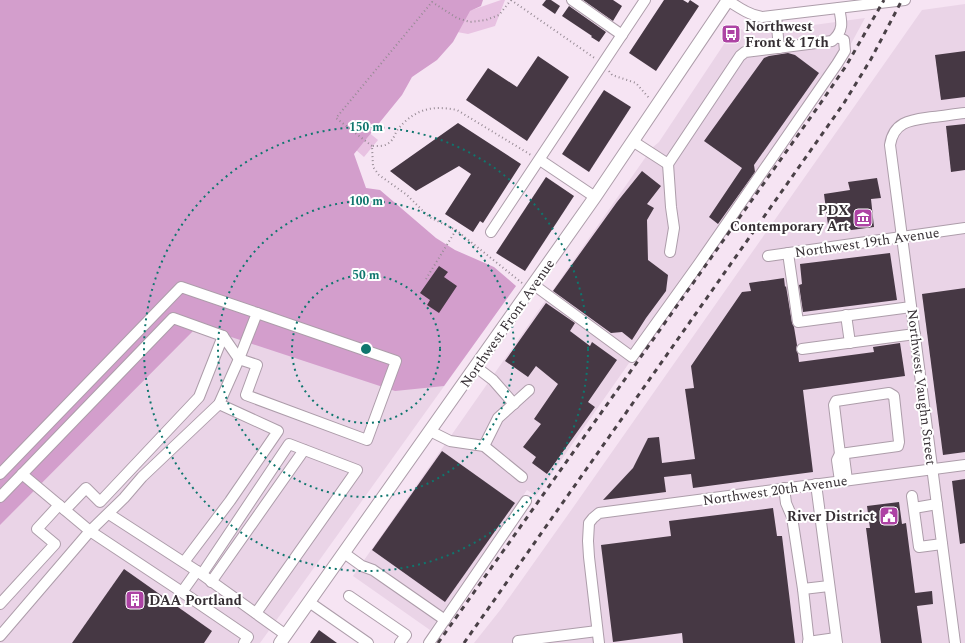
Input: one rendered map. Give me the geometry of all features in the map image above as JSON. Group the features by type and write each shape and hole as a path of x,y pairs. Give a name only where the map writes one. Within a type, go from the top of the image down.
{"main road":[{"name":"Northwest Front Avenue","path":"283,639 634,142 727,0"}],"street":[{"path":"572,0 622,34"},
{"path":"491,232 645,0"},
{"path":"727,0 755,16 762,17 905,0"},
{"path":"670,252 674,228 668,164 740,56 745,52 832,41 837,37 842,29 839,8"},
{"path":"776,16 779,48"},
{"path":"532,287 580,318 632,357 698,265 837,64 845,51 844,40 837,37"},
{"name":"Northwest Vaughn Street","path":"955,643 890,152 891,139 895,131 910,120 965,113"},
{"path":"634,142 668,164"},
{"path":"540,160 595,198"},
{"name":"Northwest 19th Avenue","path":"768,256 965,228"},
{"path":"788,253 798,322 911,307"},
{"path":"0,474 181,287 396,361 367,440 246,395 257,365 239,359 223,336 173,318 0,497"},
{"path":"0,636 90,531 109,514 142,477 219,404 239,359 256,313"},
{"path":"846,315 850,343"},
{"path":"802,349 915,334"},
{"path":"0,604 55,544 37,529 86,488 100,502 199,397 223,336"},
{"path":"476,367 494,380 514,404"},
{"path":"484,446 498,418 530,390"},
{"path":"840,454 898,446 900,442 894,396 889,393 836,401 834,405 840,454 844,457 843,481"},
{"path":"184,562 234,496 278,431 219,404"},
{"path":"430,431 450,441 484,446 522,477"},
{"path":"182,592 200,572 289,444 357,470 256,613"},
{"path":"212,582 304,450"},
{"name":"Northwest 20th Avenue","path":"597,631 589,558 589,523 595,515 599,513 965,465"},
{"path":"22,474 90,531 248,637 244,643"},
{"path":"784,488 786,503 792,517 808,642 837,641 816,484"},
{"path":"912,496 919,547 942,544"},
{"path":"429,643 526,501"},
{"path":"914,508 937,504"},
{"path":"109,514 200,572 256,613 283,639"},
{"path":"344,553 362,566 373,570 445,620"},
{"path":"802,589 830,586"},
{"path":"350,596 406,635 400,643"},
{"path":"309,602 368,643"},
{"path":"518,641 597,631 599,643"}],"path":[{"path":"540,160 457,110 444,108 427,109 418,112 406,120 396,131 391,142 384,146 372,146 336,118 432,2 457,18 470,22 486,20 499,15 511,0 592,55 612,75 636,83 657,107"},
{"path":"372,146 373,167 379,175 407,195 429,217 456,230 532,287"},
{"path":"426,279 456,230"}],"shaded area":[{"path":"0,0 483,0 481,6 470,11 453,42 437,60 412,77 402,95 354,154 366,188 380,190 436,238 455,250 494,267 516,286 444,386 395,391 198,326 0,525"},
{"path":"505,0 495,26 468,34 457,32 356,122 378,140 364,157 319,117 469,11"},
{"path":"965,4 965,643 474,643 501,609 572,509 922,10"},
{"path":"865,18 846,53 536,496 527,490 430,630 353,576 652,148 659,142 730,35 740,29 755,33"},
{"path":"182,273 516,286 260,643 0,643 0,461"}],"building":[{"path":"546,0 551,0 560,6 555,14 542,5"},
{"path":"583,0 613,0 622,6 613,21"},
{"path":"664,0 683,0 688,3 690,0 699,6 656,71 629,53"},
{"path":"569,6 606,32 599,42 562,16"},
{"path":"965,51 965,97 941,100 935,55"},
{"path":"788,53 795,55 819,73 754,165 755,172 718,224 709,217 742,168 704,141 764,58"},
{"path":"538,56 569,77 527,141 466,100 488,68 517,87"},
{"path":"604,90 631,107 589,172 562,154"},
{"path":"458,123 521,164 483,223 480,221 473,232 445,214 471,174 459,166 416,191 390,171"},
{"path":"965,124 965,170 951,172 946,126"},
{"path":"642,171 661,186 647,204 654,208 647,220 648,260 668,275 666,291 632,340 622,332 611,333 553,291 617,202"},
{"path":"546,177 574,196 525,271 496,253"},
{"path":"877,178 881,198 871,199 874,227 829,233 824,194 850,190 848,182"},
{"path":"890,253 897,300 803,312 799,285 802,284 800,264"},
{"path":"439,266 448,272 444,277 457,286 439,313 427,305 430,300 420,293"},
{"path":"784,278 794,327 799,362 874,352 873,347 900,343 905,376 803,390 813,472 693,488 691,474 664,477 666,492 603,500 633,468 648,438 659,437 662,463 695,459 685,389 694,388 691,366 742,292 751,291 749,283"},
{"path":"965,288 965,452 943,455 922,294"},
{"path":"546,303 575,323 570,331 590,346 592,342 617,360 588,402 595,407 547,474 532,463 536,457 523,447 541,424 534,419 558,384 536,366 528,377 505,361"},
{"path":"442,451 515,503 445,602 372,550"},
{"path":"965,479 965,543 960,544 952,481"},
{"path":"899,502 902,524 906,523 915,593 932,591 933,604 917,606 922,643 881,643 866,528 870,528 867,506"},
{"path":"773,508 777,536 782,536 795,643 683,643 682,633 613,642 601,545 671,536 669,521"},
{"name":"DAA Portland","path":"124,569 212,631 204,643 72,643"},
{"path":"319,630 337,643 310,643"}],"railway":[{"path":"438,643 820,104 846,66 884,0"},
{"path":"464,643 844,103 871,59 902,0"}],"place":[{"name":"Northwest Front & 17th","path":"731,34"},
{"name":"PDX Contemporary Art","path":"863,218"},
{"name":"River District","path":"889,516"},
{"name":"DAA Portland","path":"135,600"}]}
